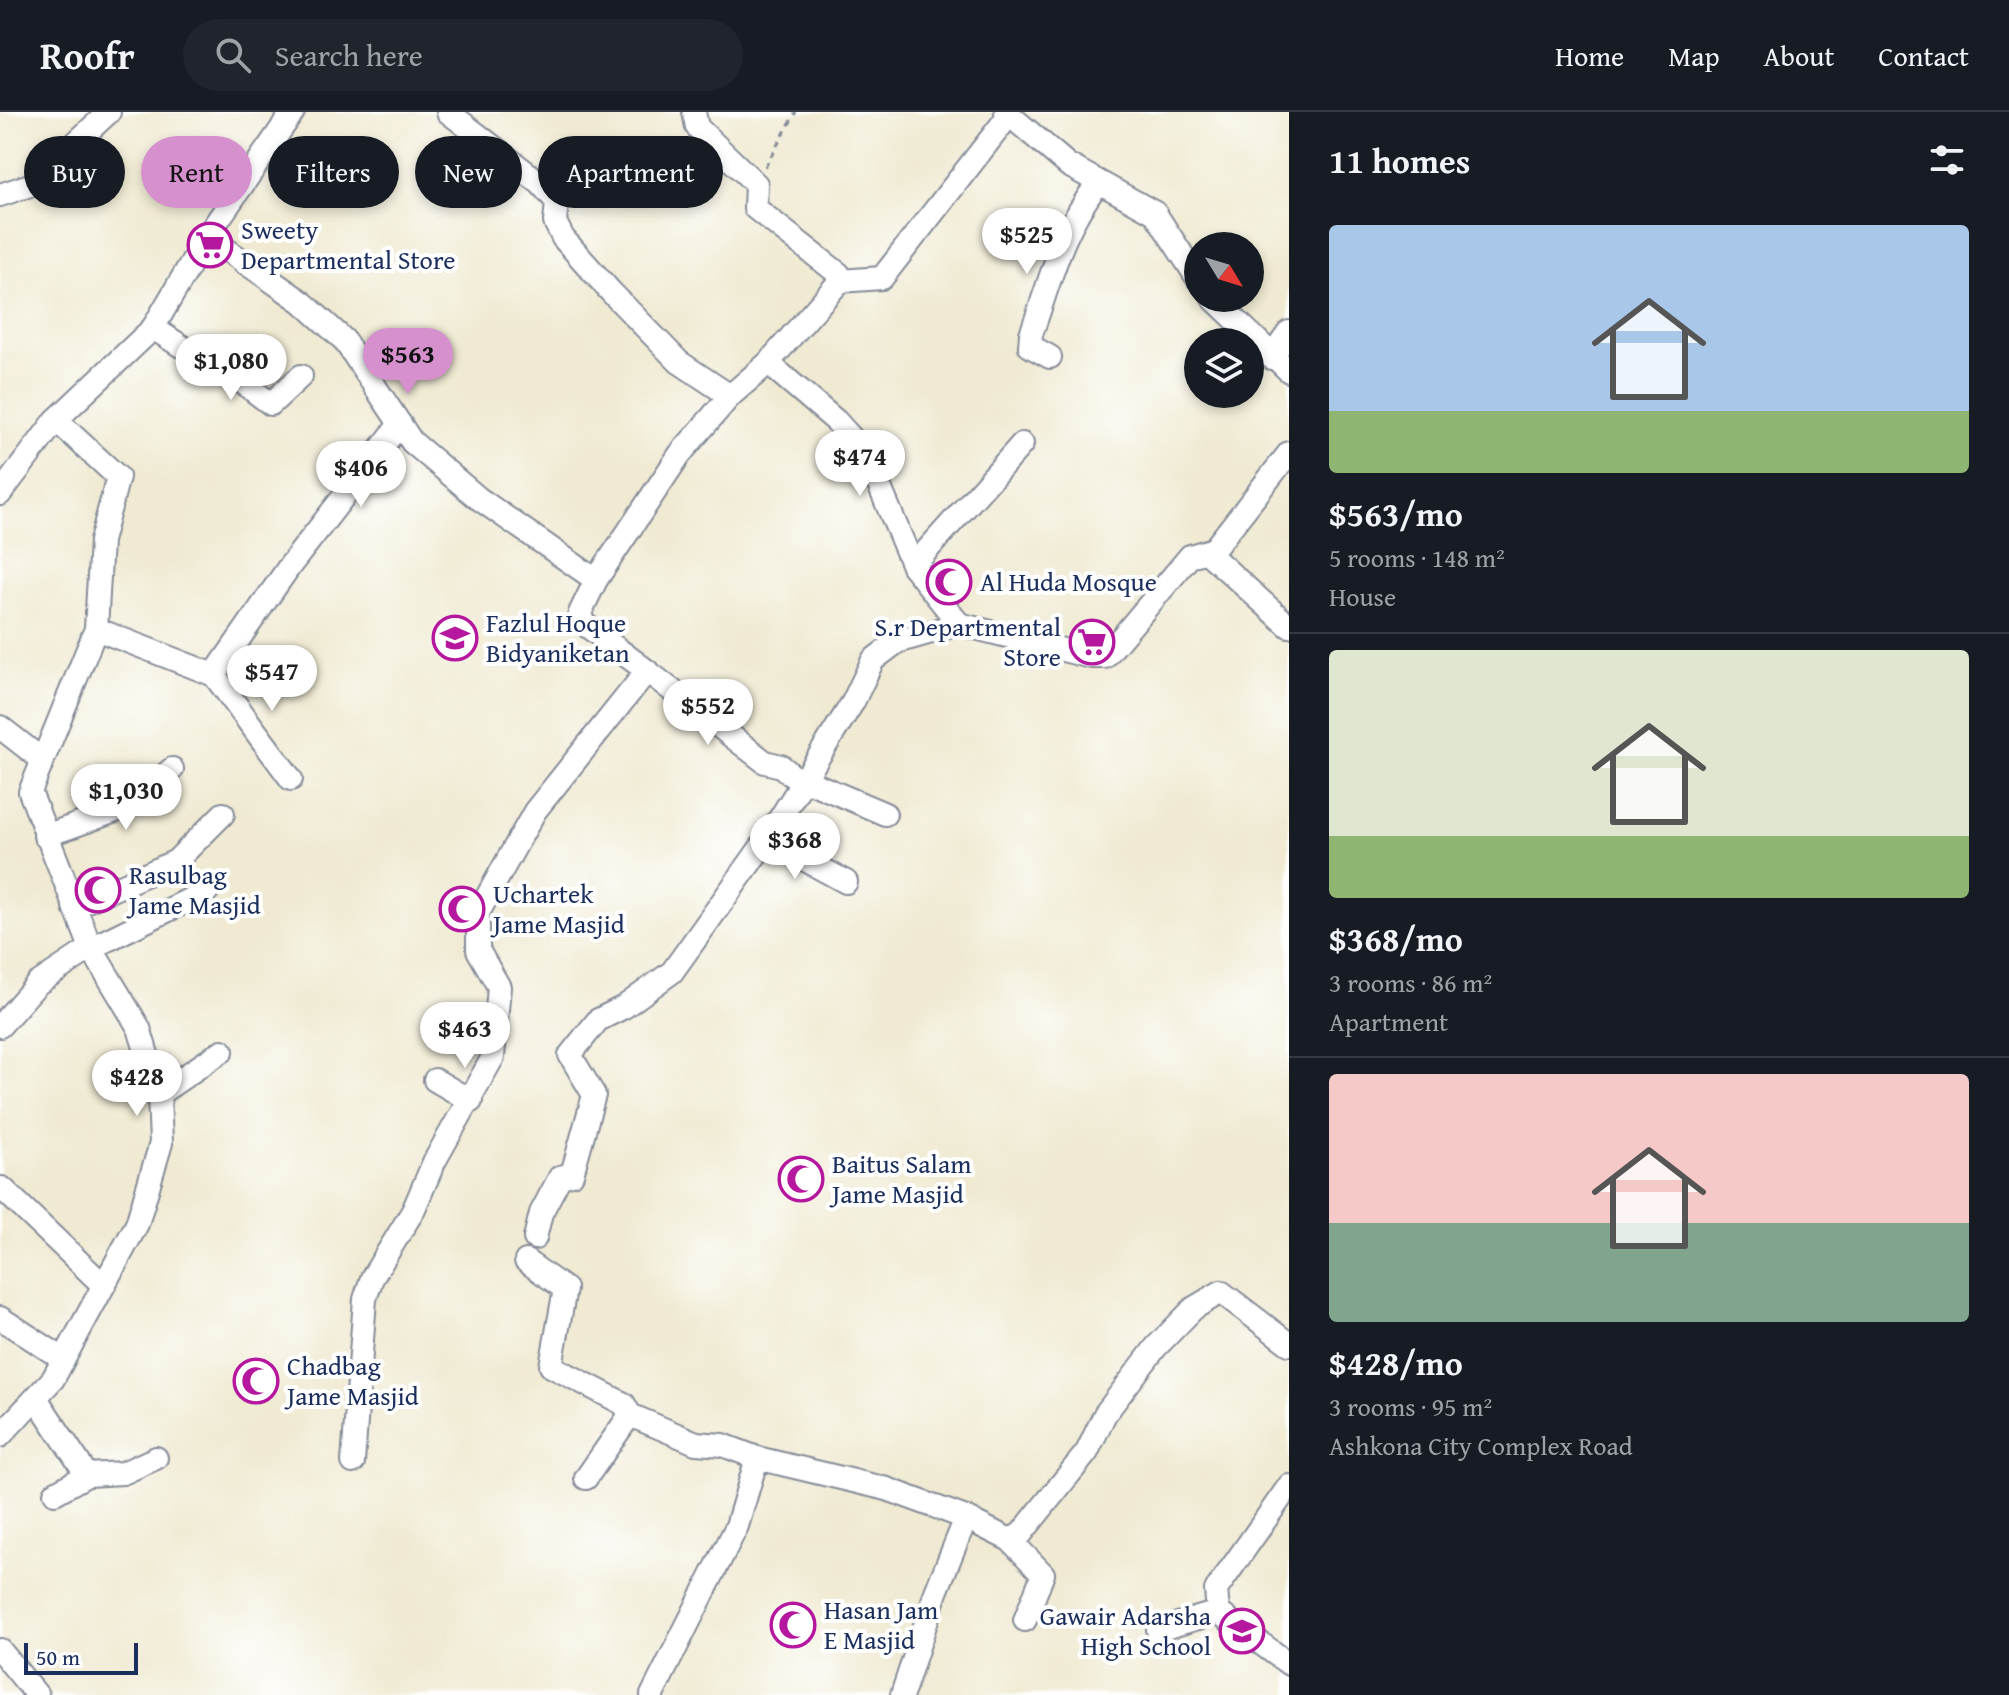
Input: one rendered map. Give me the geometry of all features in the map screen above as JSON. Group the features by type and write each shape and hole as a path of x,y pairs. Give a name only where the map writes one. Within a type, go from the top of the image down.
{"street":[{"path":"0,195 30,185 109,112"},
{"path":"0,494 56,420 153,328 207,236 293,112"},
{"path":"448,112 540,183 557,202 555,222 563,238 610,291 679,362 730,396"},
{"path":"694,112 697,127 756,184 755,208 839,274 840,281"},
{"path":"885,814 802,781 781,766 765,762 580,618 596,580 680,454 730,396 768,363 840,281 882,278 1008,113 1068,165 1155,213 1184,258"},
{"path":"1050,357 1030,346 1031,334 1061,240 1075,214 1098,183"},
{"path":"207,236 302,302 344,340 412,442 478,498 596,580"},
{"path":"1227,312 1280,364 1289,332"},
{"path":"153,328 198,357 210,358 271,404 301,376"},
{"path":"768,363 836,421 866,454 913,566 959,624"},
{"path":"0,1436 53,1379 137,1224 161,1143 159,1094 139,1028 91,948 30,792 96,629 101,541 118,477 56,420"},
{"path":"214,675 297,556 400,424"},
{"path":"913,566 1022,444"},
{"path":"535,1238 541,1213 560,1177 572,1174 594,1095 570,1055 598,1020 624,1007 672,972 767,839 853,702 873,660 897,642 959,624 1091,657 1105,657 1188,558 1208,553 1219,544 1289,453"},
{"path":"1208,553 1289,626"},
{"path":"96,629 214,675 291,779"},
{"path":"353,1462 365,1299 372,1278 413,1211 434,1162 493,1057 499,987 478,950 478,913 535,811 647,671"},
{"path":"0,727 41,759"},
{"path":"45,836 124,808 172,769"},
{"path":"74,907 176,861 223,814"},
{"path":"767,839 846,882"},
{"path":"0,1026 37,984 91,948 207,891"},
{"path":"159,1094 222,1051"},
{"path":"435,1080 471,1101"},
{"path":"2,1188 102,1284"},
{"path":"526,1261 565,1289 551,1366 624,1404 630,1415 696,1443 723,1445 757,1458 887,1489 966,1518 1010,1540 1043,1574 1025,1620"},
{"path":"1010,1540 1021,1534 1087,1452 1105,1414 1156,1347 1202,1302 1221,1292 1289,1344"},
{"path":"0,1318 63,1359"},
{"path":"36,1398 87,1475"},
{"path":"586,1478 630,1415"},
{"path":"55,1493 87,1475 123,1473 156,1458"},
{"path":"652,1695 737,1526 757,1458"},
{"path":"1289,1486 1216,1590 1218,1612 1289,1664"},
{"path":"902,1695 936,1592 966,1518"},
{"path":"1158,1630 1218,1612"},
{"path":"0,1650 37,1695"}],"path":[{"path":"756,184 796,112"}],"place":[{"name":"Sweety Departmental Store","path":"210,245"},
{"name":"Al Huda Mosque","path":"949,582"},
{"name":"Fazlul Hoque Bidyaniketan","path":"455,638"},
{"name":"S.r Departmental Store","path":"1092,642"},
{"name":"Rasulbag Jame Masjid","path":"98,890"},
{"name":"Uchartek Jame Masjid","path":"462,909"},
{"name":"Baitus Salam Jame Masjid","path":"801,1179"},
{"name":"Chadbag Jame Masjid","path":"256,1381"},
{"name":"Hasan Jam E Masjid","path":"793,1625"},
{"name":"Gawair Adarsha High School","path":"1242,1631"}]}
